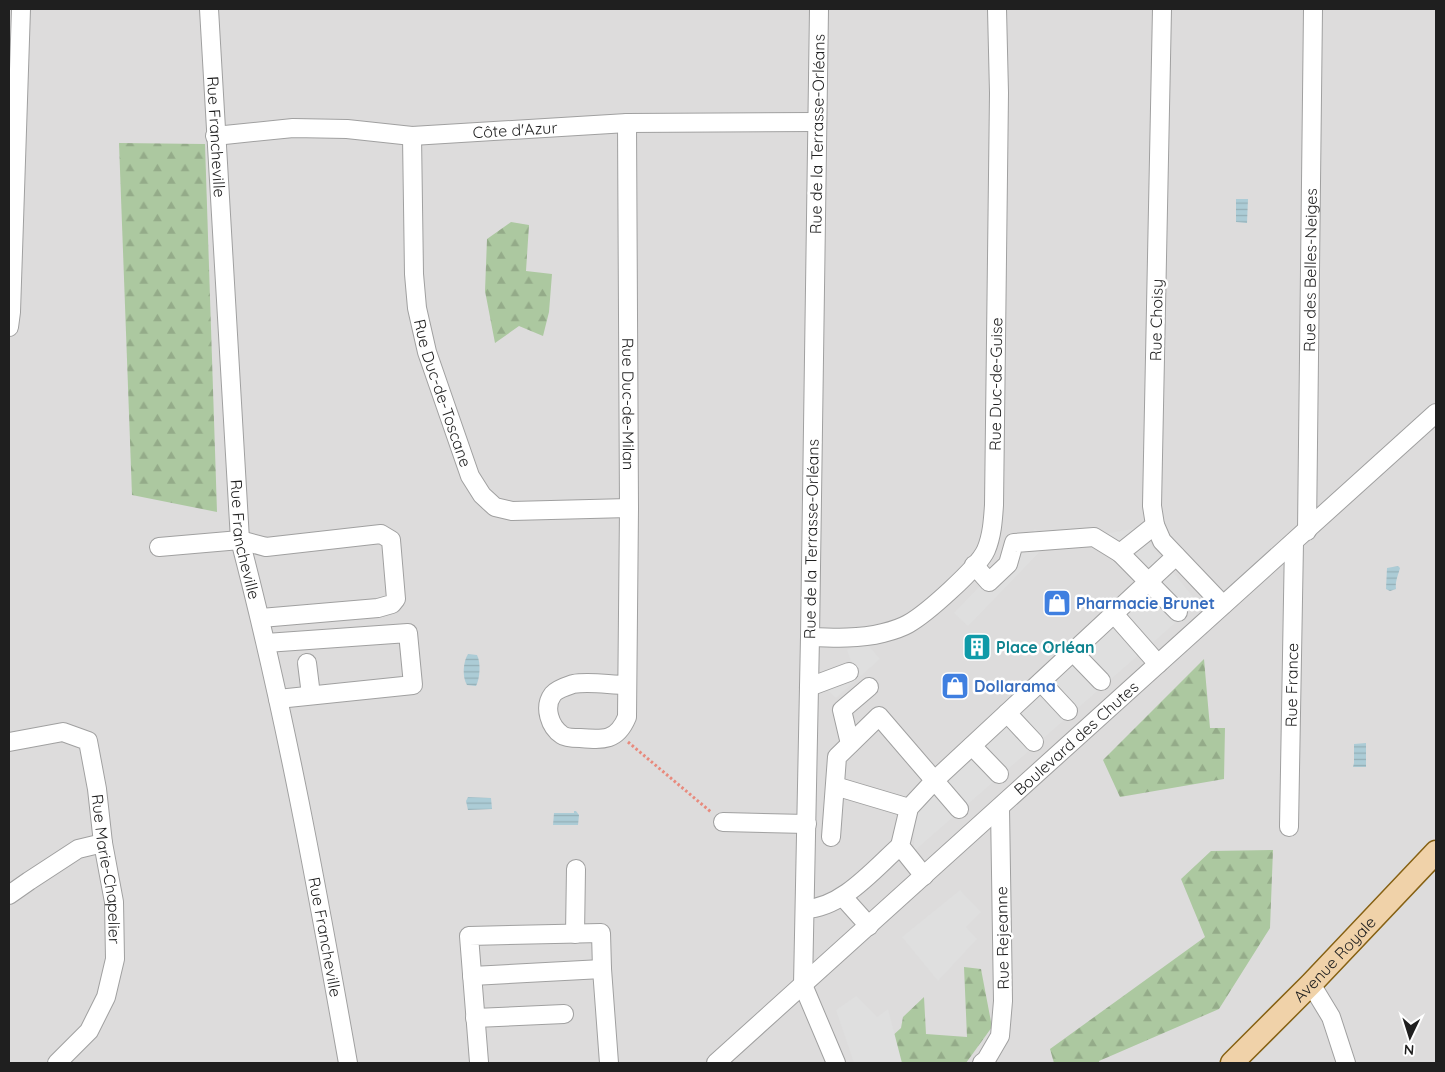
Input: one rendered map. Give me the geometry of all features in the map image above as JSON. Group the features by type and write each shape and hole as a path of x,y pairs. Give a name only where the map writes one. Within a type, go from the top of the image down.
{"main road":[{"name":"Avenue Royale","path":"1232,1063 1311,984 1436,852"}],"street":[{"path":"9,327 21,9"},
{"name":"Rue Francheville","path":"209,9 240,540 261,618 278,699 321,910 348,1063"},
{"name":"Rue de la Terrasse-Orléans","path":"819,9 804,985 836,1063"},
{"name":"Rue Duc-de-Guise","path":"810,637 847,638 884,633 908,624 941,599 974,566 985,552 991,533 994,505 999,93 997,9"},
{"name":"Rue Choisy","path":"1162,9 1152,496 1155,525 1162,541 1223,605"},
{"name":"Rue des Belles-Neiges","path":"1301,536 1313,9"},
{"name":"Côte d'Azur","path":"215,136 293,128 346,129 412,136 626,123 816,122"},
{"name":"Rue Duc-de-Milan","path":"618,733 623,728 627,717 629,508 626,123"},
{"name":"Rue Duc-de-Toscane","path":"412,136 414,274 417,308 427,352 470,476 482,495 495,507 512,511 629,508"},
{"name":"Boulevard des Chutes","path":"716,1063 1436,413"},
{"path":"1120,553 1155,525"},
{"path":"159,547 240,540 266,546 381,534 391,540 396,599 392,604 378,608 261,618"},
{"name":"Rue France","path":"1288,827 1301,536"},
{"path":"974,566 989,582 1008,564 1014,543 1094,537 1120,553 1178,612"},
{"path":"805,909 816,909 843,896 900,846 909,808 934,780 1176,556"},
{"path":"1114,614 1158,664"},
{"path":"266,643 408,633 413,685 278,699"},
{"path":"1073,652 1101,681"},
{"path":"307,663 311,695"},
{"path":"810,687 849,672"},
{"path":"1040,682 1068,711"},
{"path":"618,733 602,740 563,736 553,726 548,706 553,694 562,688 574,684 627,685"},
{"path":"850,744 842,710 869,687"},
{"path":"1007,713 1034,742"},
{"path":"831,837 837,757 879,716 959,809"},
{"name":"Rue Marie-Chapelier","path":"9,742 63,732 88,741 114,902 114,959 106,997 88,1031 57,1063"},
{"path":"972,746 999,774"},
{"path":"808,754 837,757"},
{"path":"835,786 909,808"},
{"name":"Rue Rejeanne","path":"982,1063 986,1060 1000,1036 1003,1001 1000,808"},
{"path":"723,822 807,824"},
{"path":"9,896 28,881 78,849 103,843"},
{"path":"900,846 924,876"},
{"path":"575,934 576,869"},
{"path":"843,896 869,926"},
{"path":"479,1062 469,936 601,933 609,1063"},
{"path":"472,976 602,969"},
{"path":"1311,984 1331,1017 1346,1063"},
{"path":"475,1018 564,1014"}],"path":[{"path":"618,733 723,822"}],"shaded area":[{"path":"9,9 1436,9 1436,1063 9,1063"},
{"path":"1137,528 1198,603 914,851 915,795 1140,582 1099,535"},
{"path":"1035,529 1049,542 968,626 954,613"},
{"path":"865,641 880,659 836,698 827,690 853,667 847,650"},
{"path":"960,890 981,912 966,927 977,939 938,981 902,937"},
{"path":"856,996 877,1017 888,1009 902,1063 854,1063 836,1010"}],"green space":[{"path":"119,143 205,144 217,512 132,495"},
{"path":"511,222 529,225 526,271 552,274 549,312 543,336 519,326 495,343 485,291 487,239"},
{"path":"1204,659 1210,728 1225,728 1224,779 1120,797 1103,760"},
{"path":"1273,850 1270,928 1219,1009 1099,1061 1099,1063 1054,1063 1050,1049 1205,937 1181,879 1211,851"},
{"path":"964,967 981,969 992,1027 966,1063 884,1063 880,1047 901,1028 903,1017 924,997 926,1034 967,1037"}],"water":[{"path":"1236,199 1248,199 1247,223 1236,222"},
{"path":"1398,566 1400,568 1396,589 1390,591 1386,589 1387,568"},
{"path":"468,654 477,655 479,662 480,670 476,686 467,685 464,678 464,665"},
{"path":"1366,743 1366,767 1353,767 1354,744"},
{"path":"468,797 491,798 492,809 468,810 466,801"},
{"path":"574,811 579,815 578,825 553,825 554,813 574,813"}],"place":[{"name":"Pharmacie Brunet","path":"1057,603"},
{"name":"Place Orléan","path":"977,647"},
{"name":"Dollarama","path":"955,686"}]}
